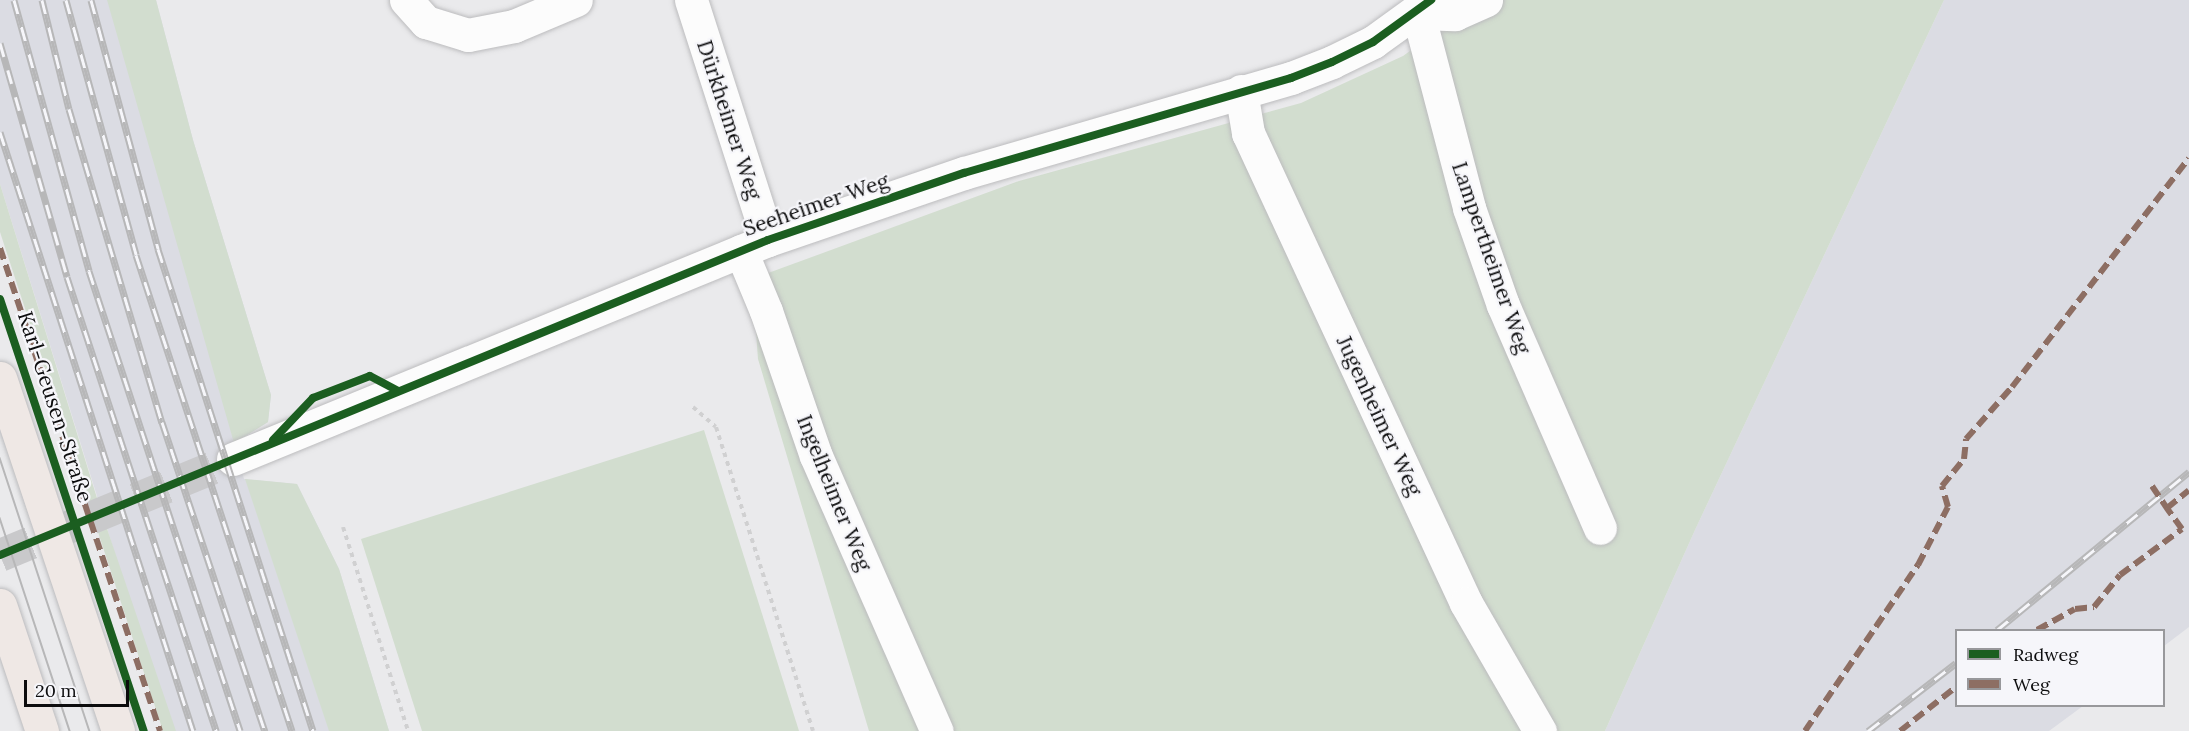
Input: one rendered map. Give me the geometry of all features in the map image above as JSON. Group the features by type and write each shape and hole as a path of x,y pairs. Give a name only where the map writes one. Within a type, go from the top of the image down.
{"main road":[{"name":"Karl-Geusen-Straße","path":"0,378 118,731"},
{"path":"0,605 42,731"}],"street":[{"path":"406,0 426,21 468,35 514,26 576,0"},
{"name":"Dürkheimer Weg","path":"691,0 754,246"},
{"path":"1424,6 1455,14 1486,0"},
{"name":"Seeheimer Weg","path":"233,459 754,246 975,170 1332,62 1424,6"},
{"name":"Lampertheimer Weg","path":"1424,6 1469,208 1503,305 1600,528"},
{"name":"Jugenheimer Weg","path":"1241,91 1248,133 1466,603 1540,731"},
{"name":"Ingelheimer Weg","path":"754,246 766,311 816,456 937,731"}],"path":[{"path":"693,407 716,427 813,731"},
{"path":"344,527 408,731"}],"shaded area":[{"path":"0,0 156,0 193,140 271,395 268,422 234,443 244,479 297,484 339,569 389,731 170,731 0,184"},
{"path":"1944,0 2189,0 2189,627 2165,645 2165,629 1955,629 1955,707 2082,707 2049,731 1605,731 1695,530"}],"green space":[{"path":"107,0 156,0 193,140 271,395 268,422 234,443"},
{"path":"1481,0 1944,0 1695,530 1605,731 869,731 758,359 752,279 1019,181 1301,103 1403,56"},
{"path":"0,184 101,511 176,731 163,731 0,232"},
{"path":"704,430 799,731 422,731 361,539"},
{"path":"245,479 297,484 339,569 389,731 329,731"}],"tunnel":[{"path":"0,555 233,459"}],"tram line":[{"path":"0,458 90,731"},
{"path":"0,518 70,731"}],"railway":[{"path":"14,0 89,271 240,731"},
{"path":"42,0 69,109 162,422 265,731"},
{"path":"66,0 136,255 292,731"},
{"path":"91,0 158,249 313,731"},
{"path":"0,43 67,277 216,731"},
{"path":"0,132 193,731"},
{"path":"1998,629 2189,472"},
{"path":"1868,731 1955,664"}],"marked path":[{"path":"1805,731 1918,565 1948,507 1942,486 1964,459 1966,439 2012,387 2189,158"},
{"path":"0,248 160,731"},
{"path":"2152,486 2167,508"},
{"path":"2039,629 2075,609 2094,607 2120,575 2182,529 2167,508 2189,490"},
{"path":"1900,731 1955,688"}],"cycle path":[{"path":"0,555 768,240 964,173 1291,78 1332,62 1373,42 1431,0"},
{"path":"0,299 144,731"},
{"path":"273,440 313,398 370,376 398,391"}]}
